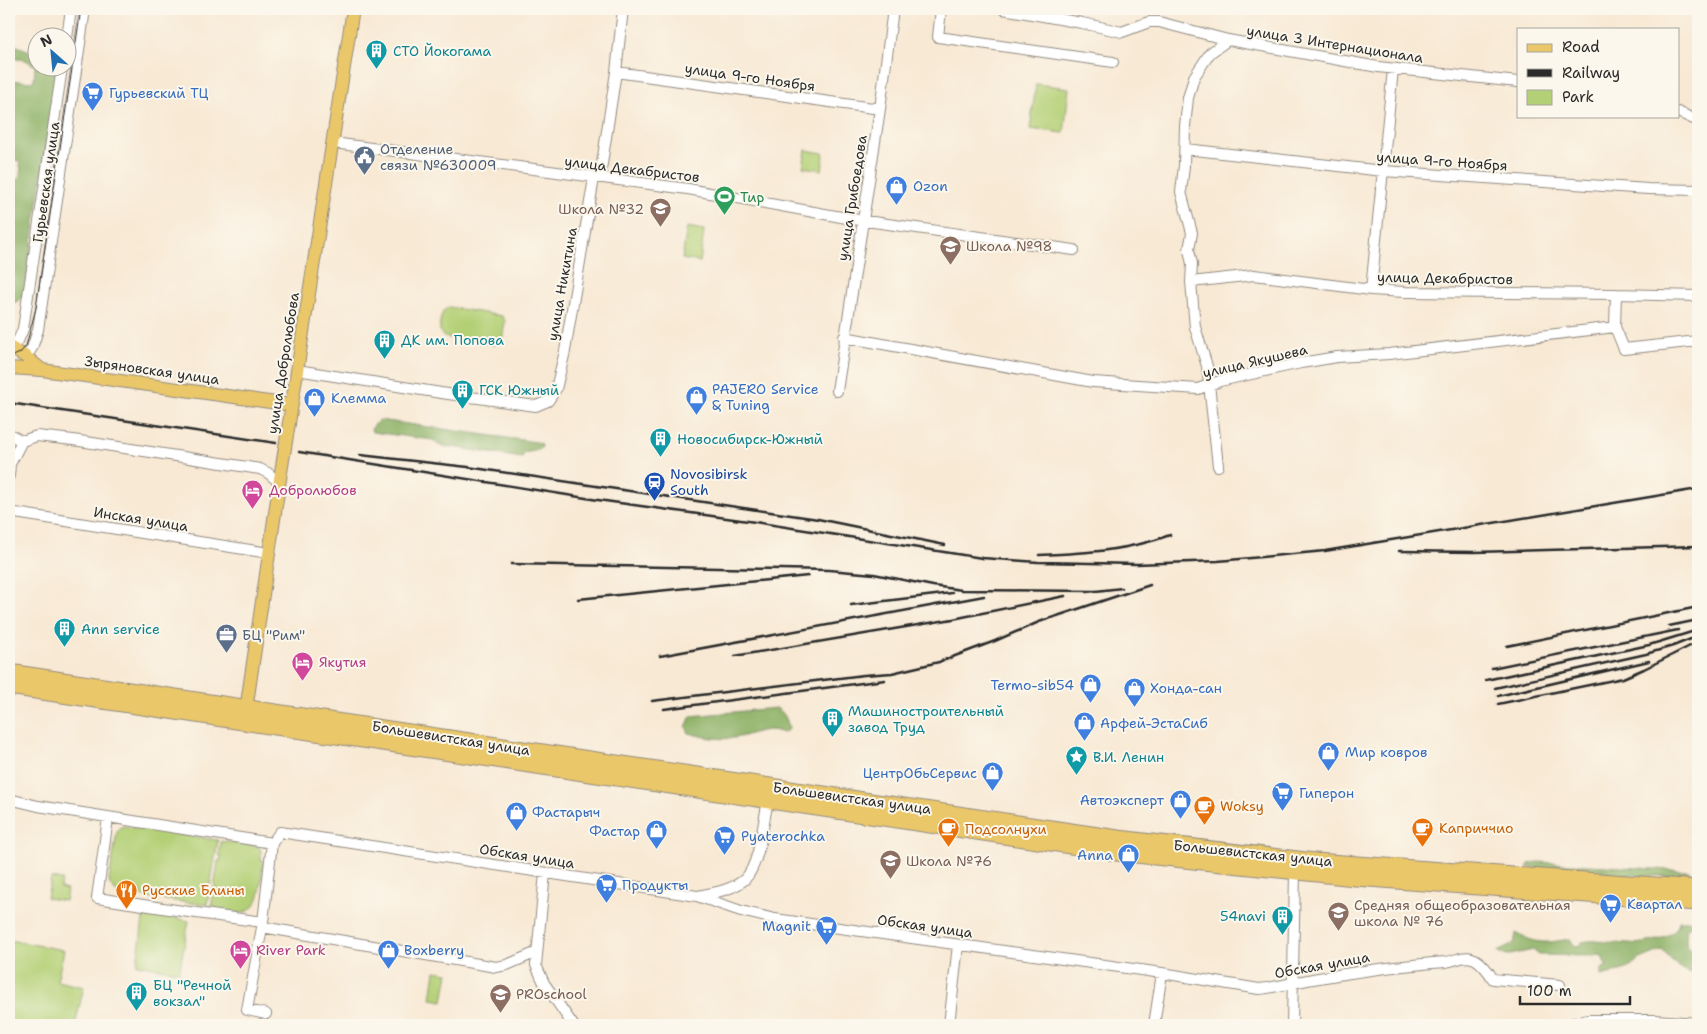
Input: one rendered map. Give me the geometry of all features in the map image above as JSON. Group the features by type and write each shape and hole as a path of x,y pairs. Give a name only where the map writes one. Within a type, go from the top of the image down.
{"highway":[{"name":"Большевистская улица","path":"9,672 245,715 768,801 1117,853 1364,879 1698,904"},
{"name":"Большевистская улица","path":"9,687 245,715 1118,838 1315,861 1698,888"}],"main road":[{"name":"улица Добролюбова","path":"245,715 288,423 354,9"},
{"path":"9,347 26,357 42,370"},
{"path":"9,366 26,357"},
{"name":"Зыряновская улица","path":"9,366 291,405"}],"street":[{"path":"69,28 72,9"},
{"name":"Гурьевская улица","path":"26,357 32,348 38,330 85,9"},
{"name":"улица Никитина","path":"297,370 536,406 548,401 556,390 565,351 594,178 600,170 624,9"},
{"name":"улица Грибоедова","path":"837,392 880,109 893,9"},
{"path":"941,9 938,37 1113,62"},
{"name":"улица 3 Интернационала","path":"1003,9 1082,22 1122,32 1149,22 1159,22 1228,40 1393,69 1517,82"},
{"path":"1218,466 1207,366 1195,327 1192,264 1189,250 1192,233 1181,192 1188,98 1194,76 1210,54 1228,40"},
{"path":"1371,290 1393,69"},
{"name":"улица 9-го Ноября","path":"616,72 880,109"},
{"name":"Гурьевская улица","path":"9,347 18,341 23,329 61,78"},
{"path":"1680,113 1698,121"},
{"name":"улица Декабристов","path":"333,143 688,189 863,220 1074,250"},
{"name":"улица 9-го Ноября","path":"1185,149 1382,171 1698,190"},
{"name":"улица Декабристов","path":"1192,282 1254,275 1371,290 1405,292 1698,296"},
{"path":"1616,294 1615,327 1624,349 1698,341"},
{"name":"улица Якушева","path":"844,337 1093,382 1198,389 1220,381 1337,357 1389,354 1615,327"},
{"path":"9,434 22,440 37,436 73,440 260,469 280,478"},
{"path":"9,476 10,464 22,440"},
{"name":"Инская улица","path":"9,512 269,553"},
{"path":"9,799 108,818 272,843 262,924 247,1010 266,1014"},
{"path":"697,896 733,887 744,880 753,869 768,801"},
{"path":"108,818 97,898 262,924 496,968 537,952"},
{"name":"Обская улица","path":"272,843 280,832 697,896 775,919 1162,973 1259,989 1274,988 1292,982 1362,970 1451,962 1466,957 1475,958 1493,979 1560,985"},
{"path":"1292,1025 1295,872"},
{"path":"545,873 536,965 541,979 573,1025"},
{"path":"949,1025 958,945"},
{"path":"1154,1025 1162,973"},
{"path":"1565,1025 1588,1020 1655,1020 1698,1023"}],"green space":[{"path":"9,9 15,9 10,43 28,50 28,61 9,58"},
{"path":"57,78 24,297 9,306 9,253 17,193 11,182 19,179 21,169 19,161 9,159 9,80 32,82 34,79"},
{"path":"1036,84 1069,88 1064,133 1030,129"},
{"path":"806,150 823,153 822,170 803,167"},
{"path":"687,227 704,230 700,262 682,259"},
{"path":"449,307 502,316 505,321 502,341 495,345 444,337 440,330 440,321 443,312"},
{"path":"379,420 536,442 541,443 542,447 539,450 524,453 522,458 438,445 433,440 372,432 371,429"},
{"path":"776,708 784,714 789,729 783,733 771,730 728,739 705,737 689,733 686,727 691,716"},
{"path":"122,826 218,840 207,905 143,897 141,892 125,890 117,893 110,885 109,880 117,832"},
{"path":"221,841 258,846 261,851 261,860 263,860 260,893 253,907 247,911 232,913 211,909 218,861 220,861 221,856 219,855"},
{"path":"1530,863 1689,871 1691,874 1679,876 1642,876 1527,867"},
{"path":"51,878 62,880 60,888 67,890 65,901 47,898"},
{"path":"144,912 189,921 179,972 137,964"},
{"path":"1679,921 1698,921 1698,926 1687,927 1686,941 1688,947 1698,955 1698,976 1678,967 1662,950 1638,960 1627,969 1601,976 1601,970 1607,965 1601,955 1539,955 1533,950 1510,955 1497,952 1514,944 1516,933 1530,940 1542,942 1570,939 1574,945 1579,947 1582,942 1588,941 1633,944 1653,941 1668,935 1677,927"},
{"path":"9,940 64,950 57,981 84,987 75,1025 14,1025 9,1023"},
{"path":"435,971 448,973 443,1001 431,999"}],"tram line":[{"path":"9,358 20,353 26,346 36,308 81,9"}],"railway":[{"path":"9,403 276,443"},
{"path":"299,452 598,500 755,522 982,558 1038,562 1137,564 1218,561 1325,551 1698,489"},
{"path":"360,455 468,467 818,519 945,545"},
{"path":"1039,555 1122,548 1170,535"},
{"path":"1399,551 1474,552 1698,546"},
{"path":"511,564 829,570 874,574 962,590 1094,591"},
{"path":"578,599 808,576"},
{"path":"652,701 892,673 939,662 1039,622 1150,585"},
{"path":"1087,592 1122,588"},
{"path":"851,605 952,593"},
{"path":"660,656 984,596"},
{"path":"735,656 953,619 1065,596"},
{"path":"1507,646 1698,607"},
{"path":"1669,626 1698,620"},
{"path":"1492,668 1678,630"},
{"path":"1486,680 1649,645 1698,630"},
{"path":"1495,688 1646,654 1691,639"},
{"path":"1498,704 1623,678 1698,642"},
{"path":"1498,696 1649,661"},
{"path":"664,709 885,680"}],"place":[{"name":"СТО Йокогама","path":"377,70"},
{"name":"Гурьевский ТЦ","path":"93,112"},
{"name":"Отделение связи №630009","path":"364,176"},
{"name":"Ozon","path":"897,205"},
{"name":"Тир","path":"724,216"},
{"name":"Школа №32","path":"660,228"},
{"name":"Школа №98","path":"950,265"},
{"name":"ДК им. Попова","path":"385,359"},
{"name":"ГСК Южный","path":"463,409"},
{"name":"PAJERO Service & Tuning","path":"696,416"},
{"name":"Клемма","path":"315,417"},
{"name":"Новосибирск-Южный","path":"661,458"},
{"name":"Novosibirsk South","path":"654,501"},
{"name":"Добролюбов","path":"253,509"},
{"name":"Ann service","path":"65,648"},
{"name":"БЦ \"Рим\"","path":"226,654"},
{"name":"Якутия","path":"303,681"},
{"name":"Termo-sib54","path":"1090,704"},
{"name":"Хонда-сан","path":"1134,707"},
{"name":"Машиностроительный завод Труд","path":"832,738"},
{"name":"Арфей-ЭстаСиб","path":"1084,742"},
{"name":"Мир ковров","path":"1329,771"},
{"name":"В.И. Ленин","path":"1077,776"},
{"name":"ЦентрОбьСервис","path":"993,792"},
{"name":"Гиперон","path":"1283,812"},
{"name":"Автоэксперт","path":"1180,819"},
{"name":"Woksy","path":"1204,825"},
{"name":"Фастарыч","path":"516,831"},
{"name":"Каприччио","path":"1423,847"},
{"name":"Подсолнухи","path":"949,848"},
{"name":"Фастар","path":"656,850"},
{"name":"Pyaterochka","path":"725,855"},
{"name":"Anna","path":"1129,874"},
{"name":"Школа №76","path":"890,880"},
{"name":"Продукты","path":"606,904"},
{"name":"Русские Блины","path":"126,909"},
{"name":"Квартал","path":"1611,923"},
{"name":"Средняя общеобразовательная школа № 76","path":"1338,932"},
{"name":"54navi","path":"1282,935"},
{"name":"Magnit","path":"827,945"},
{"name":"River Park","path":"240,969"},
{"name":"Boxberry","path":"388,969"},
{"name":"БЦ \"Речной вокзал\"","path":"137,1012"},
{"name":"PROschool","path":"500,1013"}]}
